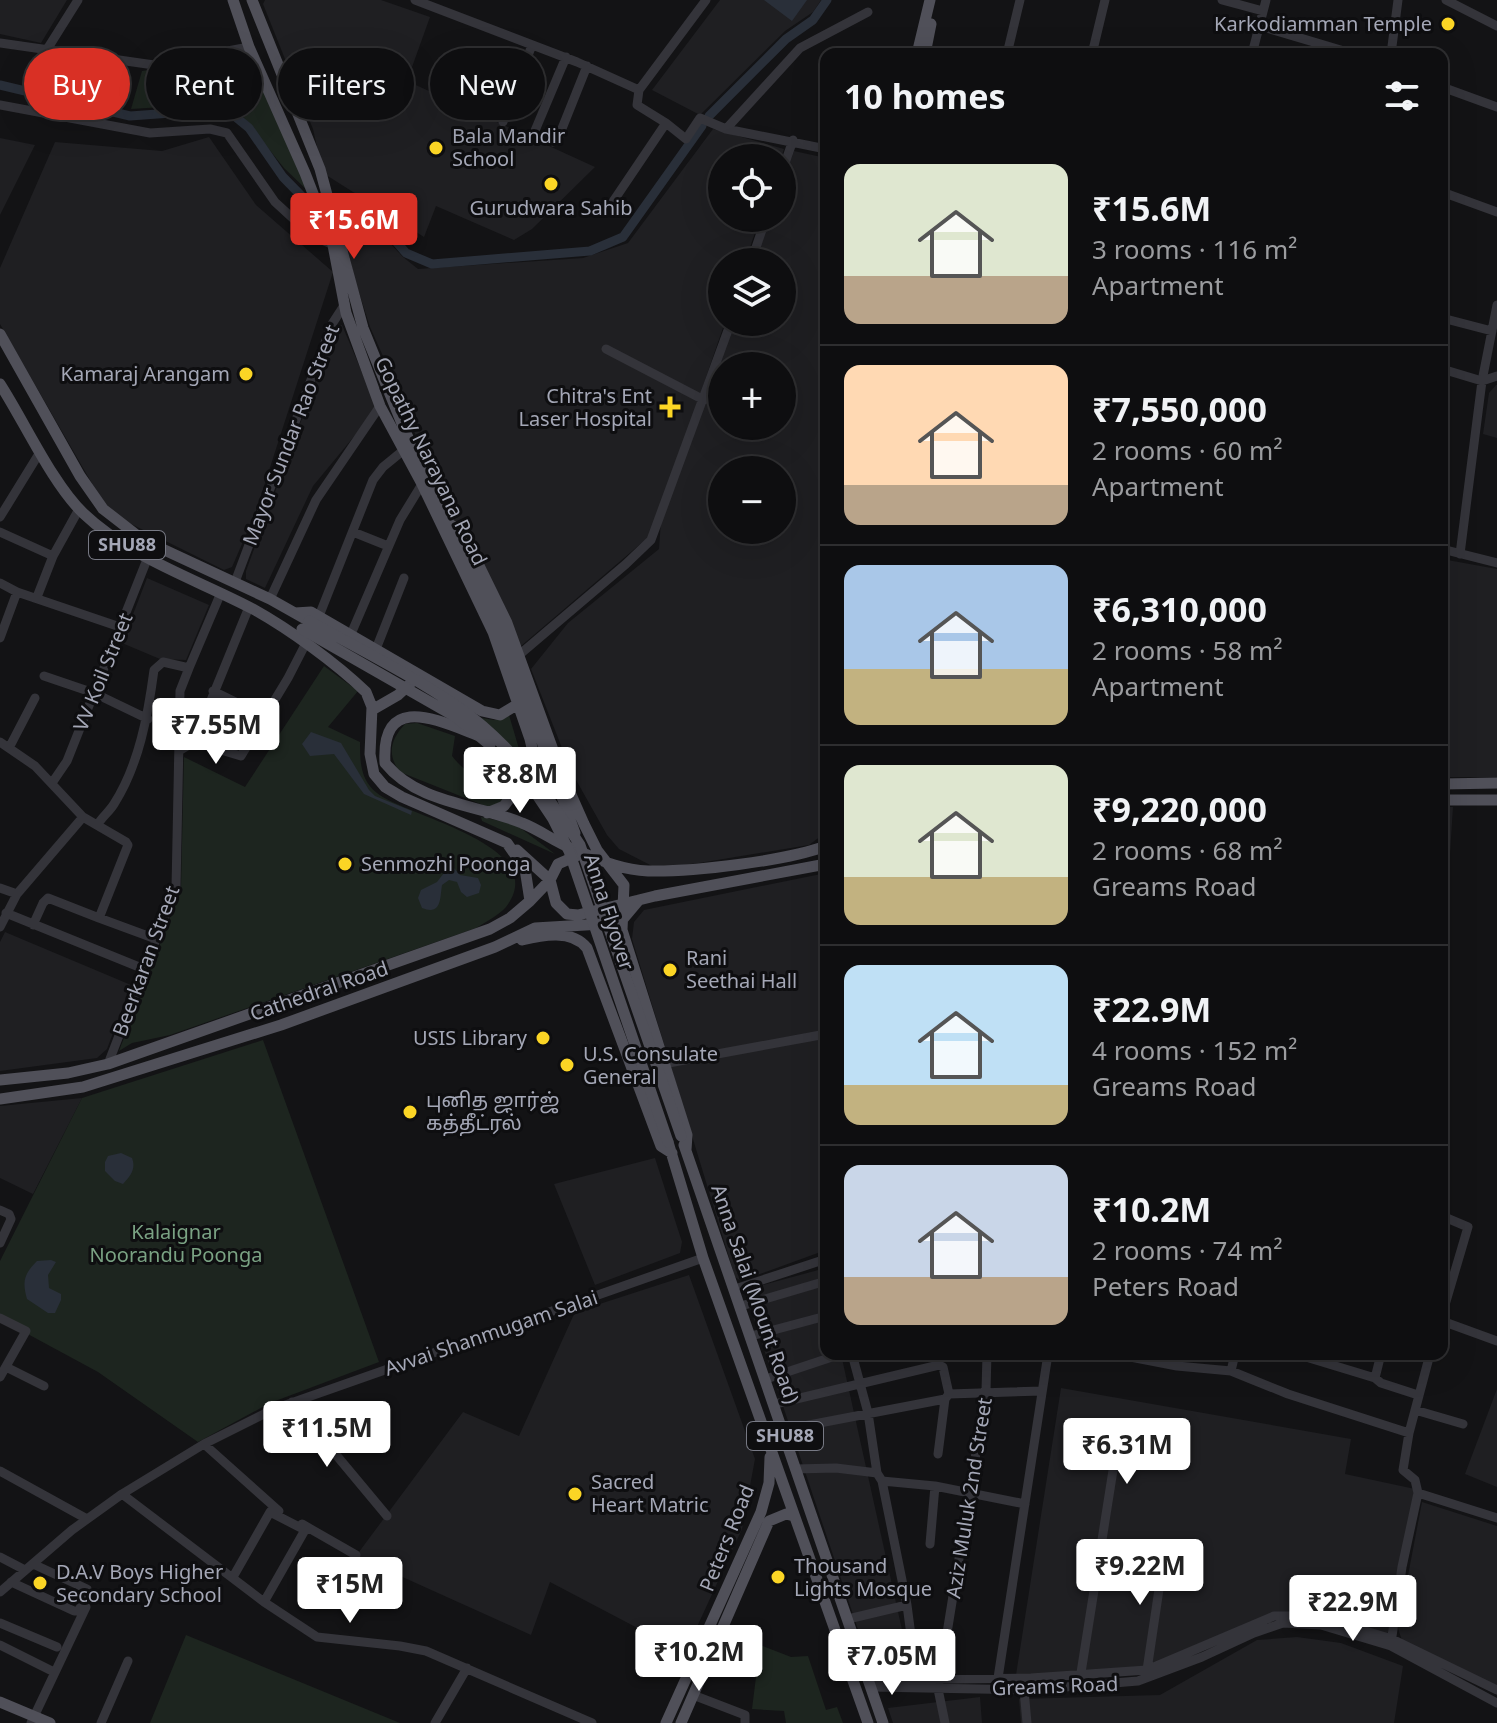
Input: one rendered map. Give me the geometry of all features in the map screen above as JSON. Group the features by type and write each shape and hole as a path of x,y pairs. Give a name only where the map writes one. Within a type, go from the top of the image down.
{"main road":[{"path":"235,0 249,47 332,226 355,292 363,328 399,416 449,523 464,535 507,623 561,772 597,850 624,885 622,925 687,1135 686,1150"},
{"path":"252,0 278,67"},
{"path":"918,48 930,0"},
{"path":"926,48 936,0"},
{"path":"263,77 278,70"},
{"path":"300,120 328,193 332,226"},
{"name":"Gopathy Narayana Road","path":"332,226 345,305 380,406 405,449 493,632 530,739 533,767 504,806 487,813"},
{"name":"SHU88","path":"0,334 80,476 103,509 143,540 270,599"},
{"name":"SHU88","path":"0,384 40,452 79,509 115,538 148,557 287,628"},
{"name":"Anna Flyover","path":"449,523 506,642 686,1150"},
{"name":"Anna Flyover","path":"270,599 460,709 537,783 581,849"},
{"path":"310,622 351,634 490,714 500,715 518,704"},
{"name":"Anna Flyover","path":"287,628 310,622 456,717 481,737 533,789 569,851 670,1148"},
{"path":"287,628 366,692 372,710 370,754 374,774 385,787 507,843 550,880 556,903 567,914 578,915 820,865"},
{"path":"372,710 398,695 419,675"},
{"path":"481,737 417,715 406,716 387,735 385,763 396,777 421,791 522,823 558,844 581,849 610,865 648,871 709,867 820,848"},
{"path":"1448,784 1497,783"},
{"path":"1448,800 1497,800"},
{"path":"507,843 525,869 530,901"},
{"name":"Cathedral Road","path":"0,1080 68,1073 108,1064 490,929 510,918 530,901 550,880 558,864 581,849"},
{"path":"498,946 546,934 583,942 622,925 639,900"},
{"name":"Cathedral Road","path":"0,1099 65,1091 97,1083 281,1025 498,946 535,928 622,925"},
{"path":"583,942 602,984 661,1146 670,1148"},
{"name":"Anna Salai (Mount Road)","path":"670,1148 703,1258 868,1723"},
{"name":"Anna Salai (Mount Road)","path":"686,1150 883,1723"},
{"name":"Peters Road","path":"736,1582 769,1483 771,1452"},
{"name":"Peters Road","path":"666,1723 769,1521 786,1514 794,1516"},
{"path":"674,1723 703,1655"},
{"name":"Peters Road","path":"681,1723 693,1695 703,1655"},
{"path":"0,1702 33,1720 50,1723"}],"street":[{"path":"48,48 78,0"},
{"path":"415,0 566,57 639,90"},
{"path":"706,0 639,90 637,105 686,139 700,118 726,129 820,147"},
{"path":"1008,48 1020,0"},
{"path":"1093,48 1105,0"},
{"path":"1222,0 1263,11"},
{"path":"1254,48 1266,0"},
{"path":"1392,48 1398,0"},
{"path":"1446,0 1497,26"},
{"path":"726,129 800,48 868,12"},
{"path":"1260,26 1334,48"},
{"path":"0,43 29,48"},
{"path":"503,122 532,45"},
{"path":"130,62 154,65 249,47"},
{"path":"566,57 534,133 536,136 557,141 587,66"},
{"path":"1448,89 1497,107"},
{"path":"0,105 150,133 210,129 227,133 275,202 311,235 333,245"},
{"path":"610,206 666,123"},
{"path":"792,144 793,140"},
{"path":"1448,194 1497,212"},
{"name":"Mayor Sundar Rao Street","path":"235,582 332,324 355,292"},
{"path":"1460,554 1482,381 1497,305"},
{"path":"1448,320 1492,331"},
{"path":"519,655 651,540 726,336"},
{"path":"606,349 704,400"},
{"path":"1448,371 1482,381 1497,376"},
{"path":"270,599 316,500 380,406"},
{"path":"310,622 353,532 373,480 405,449"},
{"path":"0,517 40,452"},
{"path":"351,634 400,520 422,484"},
{"path":"37,597 53,556 79,509"},
{"path":"0,532 53,556"},
{"path":"353,532 388,546"},
{"path":"1448,551 1497,563"},
{"name":"VV Koil Street","path":"52,783 67,761 148,557"},
{"path":"376,649 404,578"},
{"path":"0,583 17,592 120,627"},
{"path":"0,638 17,592"},
{"name":"Beerkaran Street","path":"108,1064 176,888 180,691 220,595"},
{"path":"179,751 194,742 249,607"},
{"path":"194,742 241,756 305,645"},
{"path":"98,824 113,806 126,781 148,719 154,670 163,662 189,668"},
{"path":"44,676 94,693 148,719"},
{"path":"213,691 266,717"},
{"path":"35,698 26,719 5,745 35,766 83,817 128,845 99,918"},
{"path":"207,709 256,731"},
{"path":"0,927 17,894 83,817"},
{"path":"0,888 17,894"},
{"path":"33,925 48,898 156,939"},
{"path":"6,913 144,969"},
{"path":"663,1064 820,1035"},
{"path":"0,1210 9,1214 11,1219 0,1243"},
{"path":"1448,1219 1468,1227 1448,1297"},
{"name":"Avvai Shanmugam Salai","path":"0,1592 87,1519 122,1494 204,1444 292,1402 703,1258"},
{"path":"735,1289 820,1261"},
{"path":"741,1306 820,1283"},
{"path":"0,1318 26,1331 0,1377"},
{"path":"751,1336 820,1318"},
{"path":"1448,1321 1497,1341"},
{"path":"766,1379 823,1360"},
{"path":"854,1360 862,1382 907,1605 917,1681"},
{"name":"Aziz Muluk 2nd Street","path":"939,1685 971,1493 986,1391 987,1360"},
{"path":"998,1678 1047,1360"},
{"path":"1146,1360 1231,1371 1288,1394 1409,1433"},
{"path":"1231,1371 1234,1360"},
{"path":"1316,1360 1418,1395"},
{"path":"1375,1378 1380,1360"},
{"path":"1391,1643 1402,1567 1418,1493 1415,1480 1403,1470 1409,1433 1428,1360"},
{"path":"775,1404 939,1365 943,1367 947,1397 938,1454"},
{"path":"6,1367 44,1386"},
{"path":"783,1430 986,1391 1042,1391"},
{"path":"292,1402 387,1516"},
{"path":"1415,1410 1463,1424"},
{"path":"204,1444 275,1509 356,1555"},
{"path":"1079,1688 1117,1445"},
{"path":"795,1469 836,1468 1025,1504"},
{"path":"0,1471 87,1519"},
{"path":"930,1544 935,1486"},
{"path":"1418,1493 1497,1518"},
{"path":"122,1494 264,1602 317,1637 426,1651 592,1723"},
{"path":"233,1577 271,1511 305,1530 264,1602"},
{"path":"1147,1670 1165,1549"},
{"path":"0,1557 87,1589 79,1611 74,1611 11,1582"},
{"path":"33,1720 91,1597"},
{"path":"848,1619 907,1605"},
{"name":"Greams Road","path":"870,1683 917,1681 939,1685 998,1678 1147,1670 1274,1616 1306,1616 1326,1619 1391,1643 1497,1690"},
{"path":"0,1623 57,1647"},
{"name":"Greams Road","path":"870,1683 1024,1690 1138,1681 1283,1623 1321,1625 1391,1643 1497,1703"},
{"path":"0,1645 50,1670"},
{"path":"101,1723 128,1661"},
{"path":"435,1723 467,1668"},
{"path":"939,1685 945,1723"},
{"path":"1024,1690 1027,1723"},
{"path":"693,1695 745,1715 745,1723"}],"shaded area":[{"path":"0,0 67,0 41,43 0,34"},
{"name":"Bala Mandir School","path":"265,0 381,0 430,17 414,62 414,48 281,48 263,4"},
{"path":"720,0 821,0 813,12 785,31 700,115 652,90"},
{"path":"764,0 807,0 792,21"},
{"name":"Bala Mandir School","path":"414,84 430,92 430,120 492,120 595,167 532,229 514,240 436,206 424,237 323,173 309,120 414,120"},
{"path":"713,129 766,144 708,144 708,232 755,232 750,248 708,248 708,336 720,336 715,352 708,352 708,371 652,534 521,646 430,478 407,410 370,327 341,220 367,219 418,269 583,258 628,243"},
{"path":"209,137 256,205 333,272 255,514 232,567 224,570 109,513 0,324 0,268 55,142 162,151"},
{"path":"0,138 35,145 0,215"},
{"path":"796,151 820,157 820,837 809,845 656,868 619,849 607,835 571,771 531,669 568,623 659,549 661,520 708,391 708,440 796,440 796,352 722,352 728,336 796,336 796,248 759,248 765,232 796,232"},
{"path":"342,325 375,403 375,411 313,486 265,588 246,579 246,571 336,326"},
{"path":"1496,385 1497,438 1483,434 1489,393"},
{"path":"1448,560 1497,569 1497,777 1448,777"},
{"path":"147,578 209,605 186,660 160,659 122,643"},
{"path":"311,732 341,743 369,790 375,796 412,811 411,815 364,794 334,754 310,756 302,744"},
{"path":"1448,807 1453,807 1448,886"},
{"path":"454,868 460,875 478,878 481,885 479,893 467,897 457,882 449,880 442,885 437,907 429,910 422,908 418,898 421,890 437,882 447,869"},
{"path":"820,874 820,1252 741,1281 735,1277 632,939 634,922 644,910"},
{"path":"5,932 131,985 107,1049 97,1058 0,1071 0,942"},
{"path":"82,1098 33,1194 0,1178 0,1106"},
{"path":"121,1153 132,1158 133,1165 123,1184 105,1171 108,1156"},
{"path":"655,1158 682,1242 680,1253 595,1285 554,1184"},
{"path":"37,1261 56,1262 48,1275 49,1288 61,1294 55,1313 48,1313 27,1299 25,1287 25,1278"},
{"path":"820,1270 820,1360 842,1360 912,1675 882,1678 873,1674 744,1290"},
{"name":"Sacred Heart Matric","path":"689,1275 755,1459 742,1529 685,1653 550,1582 531,1635 356,1556 463,1412 519,1436 575,1312"},
{"path":"1061,1388 1351,1439 1345,1474 1415,1489 1387,1637 1280,1613 1207,1641 1167,1668 1016,1675"},
{"path":"1497,1389 1497,1487 1465,1474"},
{"path":"1422,1502 1497,1526 1497,1695 1404,1647 1398,1628"},
{"path":"1297,1637 1341,1643 1403,1666 1394,1723 1021,1723 1019,1699 1160,1695 1257,1640"},
{"path":"980,1697 982,1723 893,1723 888,1708"}],"green space":[{"path":"146,70 146,108 131,109 142,71"},
{"path":"262,85 309,192 284,168 246,120 262,120"},
{"name":"Senmozhi Poonga","path":"324,666 358,691 328,727 360,742 362,770 371,788 393,802 443,823 494,850 510,866 515,885 506,907 476,928 170,1035 132,1043 119,1051 181,889 184,757 245,787"},
{"path":"509,715 522,759 476,717 494,720"},
{"path":"417,723 455,736 452,756 469,772 490,780 505,776 512,782 504,803 488,807 400,772 393,760 393,742 405,724"},
{"path":"481,817 515,824 555,854 482,821"},
{"name":"Kalaignar Noorandu Poonga","path":"263,1040 379,1362 270,1403 198,1442 98,1372 0,1319 0,1261 82,1098"},
{"path":"186,1635 400,1723 150,1723"},
{"path":"760,1645 791,1657 808,1656 826,1710 837,1707 843,1723 786,1723 784,1711 752,1709"}],"waterway":[{"path":"709,116 786,39 813,20 827,0"},
{"path":"0,85 130,116 226,109 249,128 283,177 320,215 353,213 367,208 406,253 432,264 590,251 623,237 702,126"}],"place":[{"name":"Karkodiamman Temple","path":"1448,24"},
{"name":"Bala Mandir School","path":"436,148"},
{"name":"Gurudwara Sahib","path":"551,184"},
{"name":"Kamaraj Arangam","path":"246,374"},
{"name":"Chitra's Ent Laser Hospital","path":"670,407"},
{"name":"Senmozhi Poonga","path":"345,864"},
{"name":"Rani Seethai Hall","path":"670,970"},
{"name":"USIS Library","path":"543,1038"},
{"name":"U.S. Consulate General","path":"567,1065"},
{"name":"புனித ஜார்ஜ் கத்தீட்ரல்","path":"410,1112"},
{"name":"Sacred Heart Matric","path":"575,1494"},
{"name":"Thousand Lights Mosque","path":"778,1577"},
{"name":"D.A.V Boys Higher Secondary School","path":"40,1583"}]}
